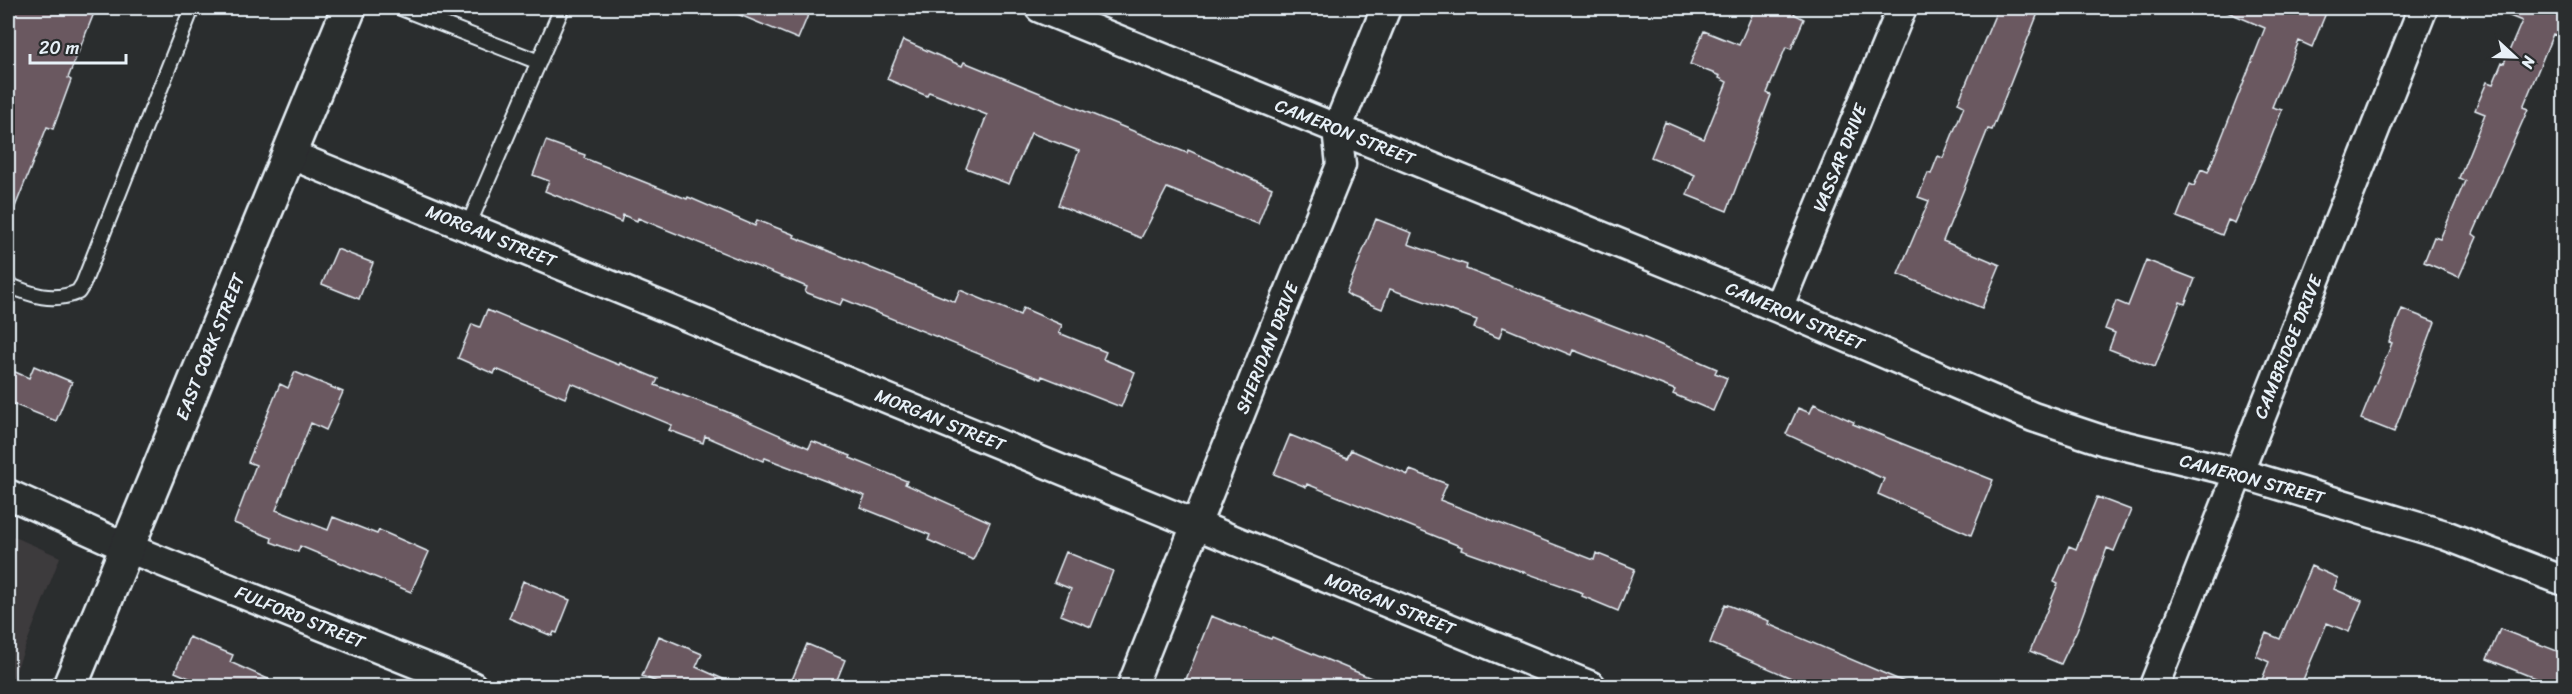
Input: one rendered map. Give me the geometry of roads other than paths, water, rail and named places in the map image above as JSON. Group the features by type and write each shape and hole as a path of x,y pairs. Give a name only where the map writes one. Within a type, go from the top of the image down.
{"street":[{"name":"EAST CORK STREET","path":"70,687 349,8"},
{"name":"CAMERON STREET","path":"1040,8 1779,308 2033,417 2105,441 2239,473 2445,535 2565,581"},
{"name":"SHERIDAN DRIVE","path":"1132,687 1260,361 1341,165 1337,129 1386,8"},
{"name":"VASSAR DRIVE","path":"1779,308 1902,8"},
{"name":"CAMBRIDGE DRIVE","path":"2154,687 2422,8"},
{"name":"MORGAN STREET","path":"289,154 1591,687"},
{"name":"FULFORD STREET","path":"8,494 128,548 472,687"}],"lane":[{"path":"8,285 35,296 53,299 78,292 89,271 192,8"},
{"path":"401,8 539,62"},
{"path":"468,226 562,8"}]}
